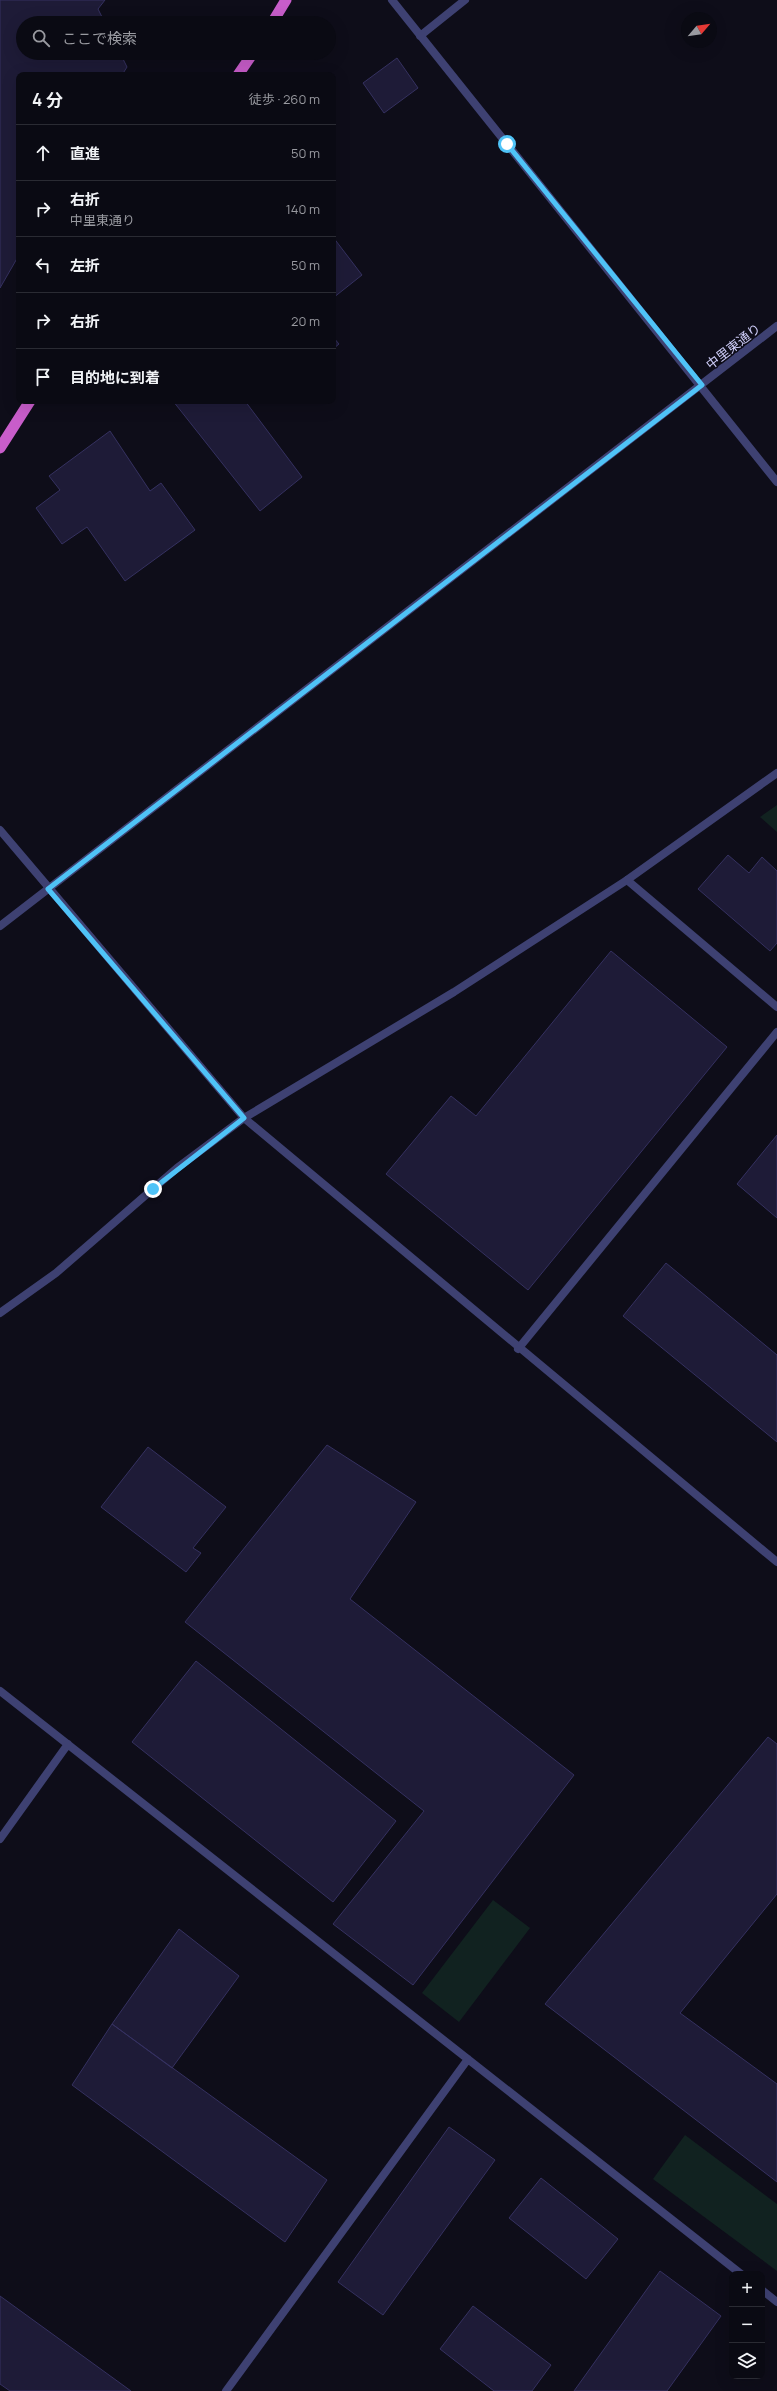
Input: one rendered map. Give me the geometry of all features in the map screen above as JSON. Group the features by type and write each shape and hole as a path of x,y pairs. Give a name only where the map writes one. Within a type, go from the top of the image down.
{"highway":[{"path":"276,16 286,0"},
{"path":"240,72 248,60"},
{"path":"0,448 28,404"}],"street":[{"path":"392,0 702,385 777,482"},
{"path":"420,36 465,0"},
{"name":"中里東通り","path":"0,926 777,326"},
{"path":"0,1313 56,1273 177,1168 244,1118 454,992 627,880 777,773"},
{"path":"0,830 48,889 244,1118 518,1349 777,1562"},
{"path":"627,880 777,1006"},
{"path":"518,1349 777,1032"},
{"path":"0,1691 737,2271"},
{"path":"0,1839 68,1744"},
{"path":"226,2391 468,2059"},
{"path":"765,2292 777,2302"}],"shaded area":[{"path":"777,805 777,832 760,817"},
{"path":"493,1900 530,1928 459,2022 422,1993"},
{"path":"685,2135 777,2204 777,2271 653,2179"}],"building":[{"path":"0,0 105,0 98,9 102,16 16,16 16,60 124,60 127,67 124,72 16,72 16,260 0,288"},
{"path":"397,58 418,88 384,113 363,83"},
{"path":"336,241 362,275 336,296"},
{"path":"175,404 247,404 302,477 260,511"},
{"path":"110,431 150,491 161,483 195,530 125,581 87,527 62,544 36,508 60,490 49,476"},
{"path":"728,855 749,873 762,857 777,871 777,943 770,951 698,889"},
{"path":"611,951 727,1047 528,1290 386,1174 451,1096 476,1116"},
{"path":"777,1135 777,1218 737,1184"},
{"path":"666,1263 777,1355 777,1442 623,1316"},
{"path":"327,1445 416,1502 350,1599 574,1775 413,1985 333,1924 424,1811 185,1622"},
{"path":"148,1447 226,1507 193,1548 201,1553 186,1572 101,1507"},
{"path":"196,1661 396,1821 333,1902 132,1742"},
{"path":"768,1737 777,1744 777,1894 680,2013 777,2084 777,2182 545,2004"},
{"path":"179,1929 239,1976 172,2068 112,2024"},
{"path":"112,2024 327,2180 285,2242 72,2085"},
{"path":"449,2127 495,2160 383,2315 338,2282"},
{"path":"541,2178 618,2239 586,2279 509,2218"},
{"path":"660,2271 721,2316 667,2391 574,2391"},
{"path":"0,2296 131,2391 10,2391 0,2384"},
{"path":"473,2306 551,2365 532,2391 494,2391 440,2349"}],"route":[{"path":"153,1189 177,1168 244,1118 48,889 702,385 507,144"}]}
